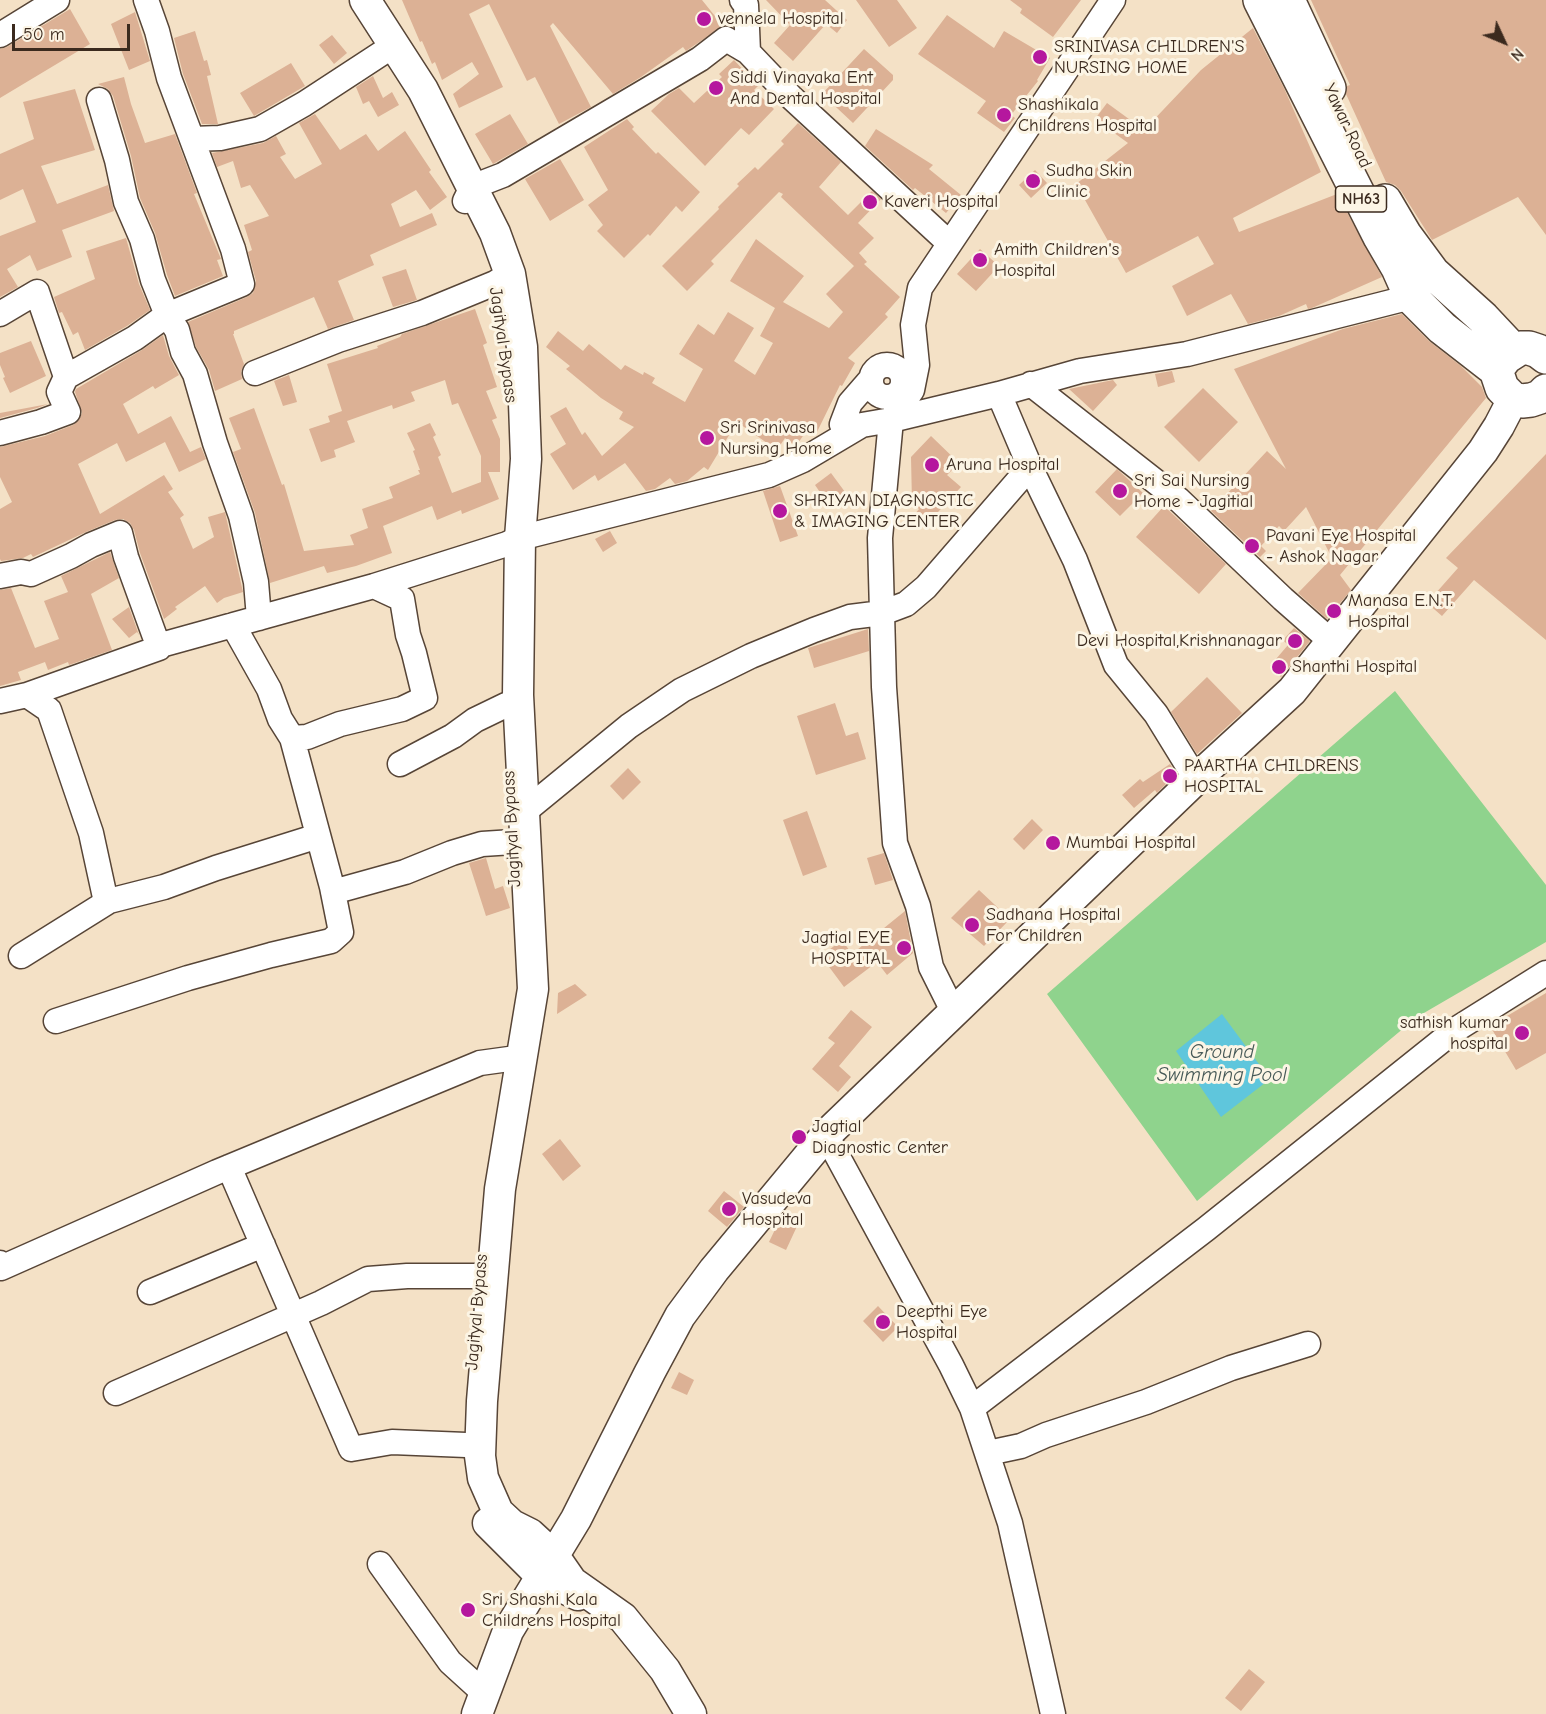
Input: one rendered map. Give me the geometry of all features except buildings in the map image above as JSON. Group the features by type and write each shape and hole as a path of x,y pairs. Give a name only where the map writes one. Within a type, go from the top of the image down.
{"highway":[{"name":"NH63","path":"1260,0 1411,297 1442,328 1526,351 1502,388 1513,399"},
{"name":"Yawar Road","path":"1288,0 1367,169 1405,236 1433,273 1483,318 1526,351"},
{"path":"1513,399 1532,400 1540,397 1546,391"}],"main road":[{"name":"Jagityal Bypass","path":"342,0 353,11 382,53 469,194"},
{"name":"Jagityal Bypass","path":"365,0 423,90 469,194 502,278 515,464 513,541 518,695 534,989 500,1189 482,1401 480,1456 483,1478 498,1512 512,1525 530,1534 548,1566"},
{"path":"480,1703 508,1631 576,1519 680,1316 714,1270 826,1135 1196,778 1292,691 1483,451 1513,399"},
{"name":"Jagityal Bypass","path":"513,541 503,624 518,986 479,1276 464,1467 469,1496 481,1516 623,1618 665,1670 691,1714"}],"street":[{"path":"0,35 57,0"},
{"path":"0,433 40,423 68,412 59,392 66,377 135,338 167,315 242,284 233,249 169,78 146,0"},
{"path":"742,0 746,5 748,52"},
{"path":"850,432 842,424 850,403 870,380 873,390 881,397 891,398 900,392 912,390 917,365 913,325 920,288 1113,0"},
{"path":"469,194 700,59 726,39 748,52 792,98 949,243"},
{"path":"192,139 220,138 261,129 382,53"},
{"path":"99,100 117,160 126,202 142,239 153,280 167,315 177,330 183,352 195,374 215,443 241,516 256,582 259,618"},
{"path":"0,701 27,695 159,648 161,645 374,586 513,541 769,475 803,460 862,425 999,394 1080,371 1187,354 1411,297 1433,273"},
{"path":"255,373 338,340 422,313 502,278"},
{"path":"0,315 37,292 66,377"},
{"path":"1031,384 1179,500 1283,599 1332,642"},
{"path":"906,391 891,420 880,538 884,687 895,843 918,906 931,967 953,1011"},
{"path":"999,394 1029,467 1075,560 1116,665 1156,714 1196,778"},
{"path":"524,812 629,726 682,690 751,656 814,630 850,617 882,613 906,604 926,587 1029,467"},
{"path":"0,576 21,572 31,574 120,533 126,557 159,648"},
{"path":"292,738 307,737 340,724 402,709 425,698 408,635 402,599 374,586"},
{"path":"56,1021 188,978 331,941 341,932 333,892 292,738 280,719 269,689 233,625"},
{"path":"27,695 49,710 91,833 106,902"},
{"path":"400,764 453,736 475,720 507,705"},
{"path":"21,956 106,902 164,887 318,836"},
{"path":"333,892 405,872 482,844 513,842"},
{"path":"972,1408 1206,1228 1446,1037 1546,973"},
{"path":"0,1263 1,1268 229,1167 480,1063 509,1059"},
{"path":"826,1135 941,1345 972,1408 1010,1523 1053,1714"},
{"path":"229,1167 351,1449 392,1442 466,1445"},
{"path":"150,1292 263,1245"},
{"path":"116,1392 293,1315 368,1279 407,1276 479,1276"},
{"path":"988,1453 1021,1446 1046,1435 1146,1402 1231,1368 1308,1344"},
{"path":"380,1564 480,1703"}],"green space":[{"path":"1395,691 1546,885 1546,942 1417,1017 1197,1201 1047,994"}],"water":[{"name":"Ground Swimming Pool","path":"1222,1014 1270,1079 1221,1117 1176,1051"}],"place":[{"name":"vennela Hospital","path":"704,19"},
{"name":"SRINIVASA CHILDREN'S NURSING HOME","path":"1040,57"},
{"name":"Siddi Vinayaka Ent And Dental Hospital","path":"716,88"},
{"name":"Shashikala Childrens Hospital","path":"1004,115"},
{"name":"Sudha Skin Clinic","path":"1033,181"},
{"name":"Kaveri Hospital","path":"870,202"},
{"name":"Amith Children's Hospital","path":"980,260"},
{"name":"Sri Srinivasa Nursing Home","path":"707,438"},
{"name":"Aruna Hospital","path":"932,465"},
{"name":"Sri Sai Nursing Home - Jagitial","path":"1120,491"},
{"name":"SHRIYAN DIAGNOSTIC & IMAGING CENTER","path":"780,511"},
{"name":"Pavani Eye Hospital - Ashok Nagar","path":"1252,546"},
{"name":"Manasa E.N.T. Hospital","path":"1334,611"},
{"name":"Devi Hospital,Krishnanagar","path":"1295,641"},
{"name":"Shanthi Hospital","path":"1279,667"},
{"name":"PAARTHA CHILDRENS HOSPITAL","path":"1170,776"},
{"name":"Mumbai Hospital","path":"1053,843"},
{"name":"Sadhana Hospital For Children","path":"972,925"},
{"name":"Jagtial EYE HOSPITAL","path":"904,948"},
{"name":"sathish kumar hospital","path":"1522,1033"},
{"name":"Jagtial Diagnostic Center","path":"799,1137"},
{"name":"Vasudeva Hospital","path":"729,1209"},
{"name":"Deepthi Eye Hospital","path":"883,1322"},
{"name":"Sri Shashi Kala Childrens Hospital","path":"468,1610"}]}
